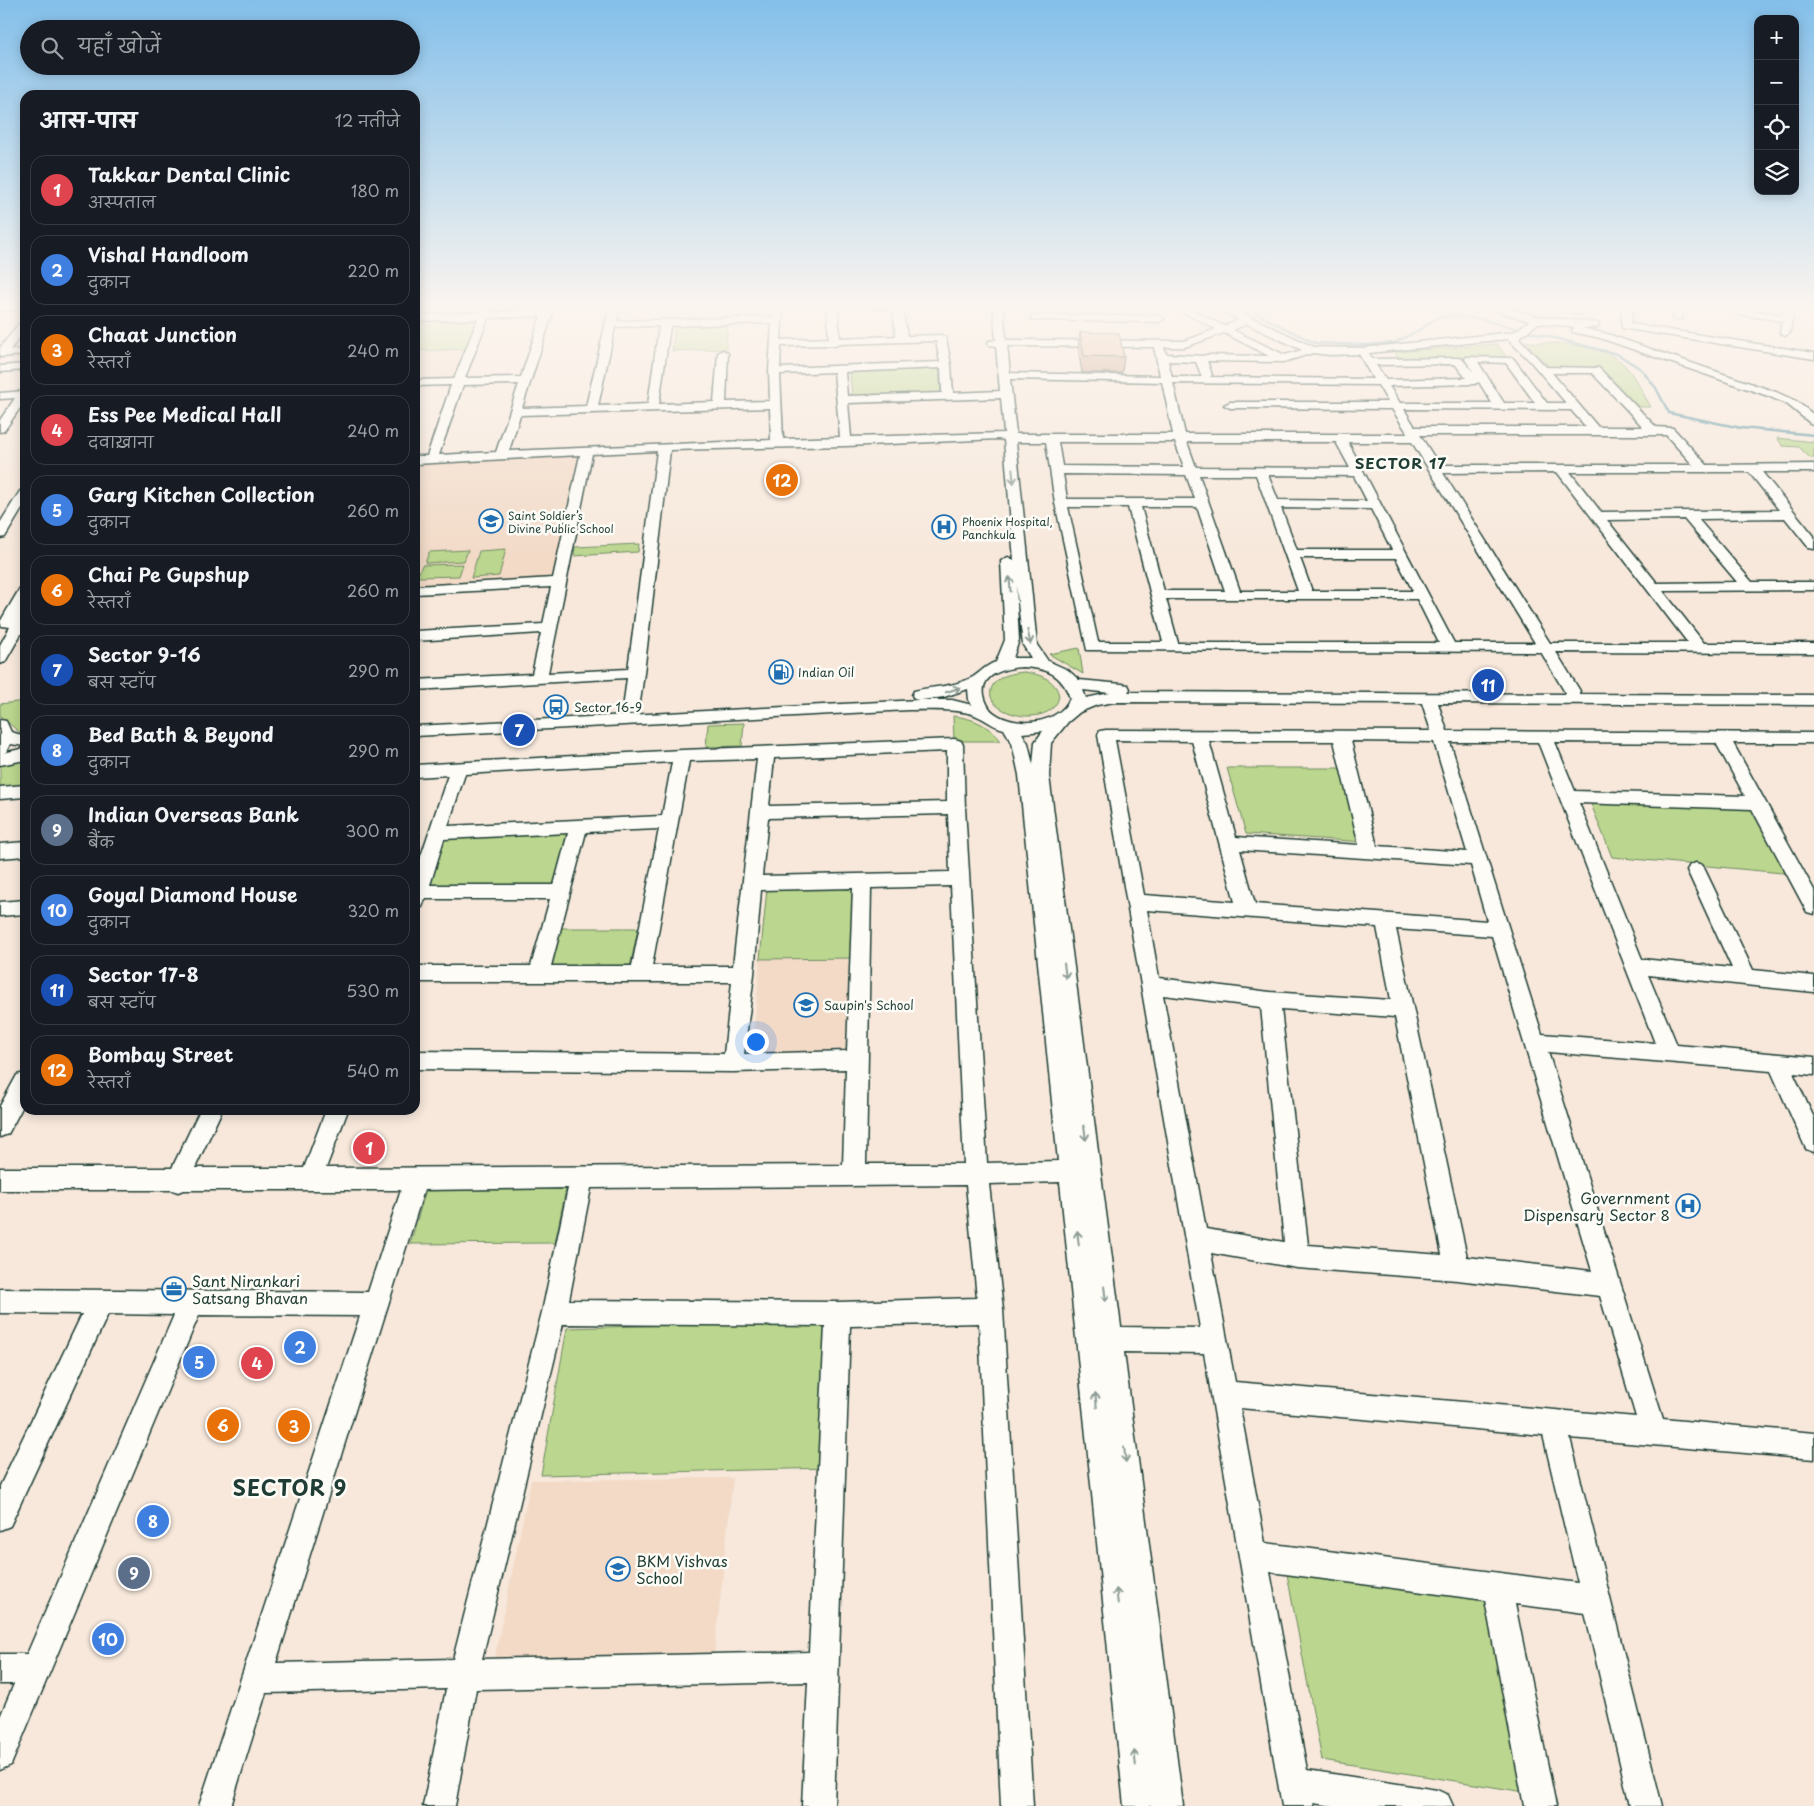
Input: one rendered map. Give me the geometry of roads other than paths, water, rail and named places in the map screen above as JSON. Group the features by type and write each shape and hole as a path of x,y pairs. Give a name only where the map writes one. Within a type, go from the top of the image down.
{"street":[{"path":"432,459 456,389"},
{"path":"501,456 523,389"},
{"path":"590,410 595,389"},
{"path":"653,408 656,389"},
{"path":"720,404 721,389"},
{"path":"775,389 777,444"},
{"path":"840,389 846,442"},
{"path":"948,389 948,396"},
{"path":"1001,389 1012,623 1012,640 1009,652 1002,665"},
{"path":"1001,394 1002,389"},
{"path":"1169,389 1180,438 1190,470 1234,595"},
{"path":"1387,389 1572,690"},
{"path":"1489,389 1498,403"},
{"path":"1531,389 1542,404"},
{"path":"1560,389 1595,431"},
{"path":"1613,389 1653,431"},
{"path":"1758,389 1792,403 1814,421"},
{"path":"1771,389 1787,395 1814,412"},
{"path":"0,396 20,394"},
{"path":"841,400 1001,394"},
{"path":"0,428 20,400"},
{"path":"1457,406 1457,403 1483,403"},
{"path":"1230,405 1457,406 1498,403 1575,407"},
{"path":"515,412 720,404 775,404"},
{"path":"420,460 664,447 1004,436 1051,438 1341,439 1415,435 1669,431 1704,468"},
{"path":"1004,436 1030,645 1043,665"},
{"path":"1051,438 1061,503 1092,647 1545,646 1814,648"},
{"path":"1341,439 1449,647"},
{"path":"631,709 664,447"},
{"path":"539,679 587,451"},
{"path":"1752,468 1814,545"},
{"path":"1436,469 1814,468"},
{"path":"1561,469 1699,647"},
{"path":"1057,470 1358,472"},
{"path":"1260,470 1307,596"},
{"path":"0,534 17,499"},
{"path":"1061,503 1202,503"},
{"path":"1133,503 1172,647"},
{"path":"1273,504 1376,505"},
{"path":"1598,516 1789,514"},
{"path":"1688,516 1749,587"},
{"path":"1292,554 1401,554"},
{"path":"420,590 559,582"},
{"path":"1653,588 1814,586"},
{"path":"1159,595 1422,595"},
{"path":"0,635 20,599"},
{"path":"0,659 20,622"},
{"path":"420,636 549,628"},
{"path":"420,720 909,696 944,692 979,680 990,670 1002,665 1022,662 1043,665 1062,673 1073,684 1078,697 1067,715 1043,742 1040,776 1080,1171 1140,1806"},
{"path":"420,685 636,673"},
{"path":"979,680 975,693 979,704 986,713"},
{"path":"1073,684 1113,689 1814,691"},
{"path":"420,731 909,705 952,705 986,713 1009,725 1040,727 1093,701 1115,697 1814,700"},
{"path":"1429,699 1654,1433"},
{"path":"1009,725 1020,743 1027,775 1080,1171 1111,1340 1167,1806"},
{"path":"1437,1806 1296,1795 1106,735 1545,738 1721,737 1811,742"},
{"path":"1199,735 1246,910"},
{"path":"1,736 20,741"},
{"path":"1341,736 1370,853"},
{"path":"1721,737 1814,907"},
{"path":"1545,738 1670,1055"},
{"path":"420,771 682,756 955,745 956,808 976,1174 991,1310 1017,1806"},
{"path":"733,1063 744,974 766,753"},
{"path":"0,759 20,755"},
{"path":"641,972 682,756"},
{"path":"420,889 458,769"},
{"path":"0,793 20,791"},
{"path":"1568,797 1758,803"},
{"path":"760,812 956,808"},
{"path":"438,834 669,822"},
{"path":"539,974 579,826"},
{"path":"1229,842 1478,859"},
{"path":"0,851 20,849"},
{"path":"1696,870 1746,976"},
{"path":"752,883 961,879"},
{"path":"854,1174 862,880"},
{"path":"420,898 561,892"},
{"path":"1136,902 1500,929"},
{"path":"0,909 20,907"},
{"path":"1385,920 1457,1268"},
{"path":"1635,966 1814,984"},
{"path":"420,974 641,972 744,974"},
{"path":"1150,985 1270,1000 1403,1009"},
{"path":"1270,1000 1297,1256"},
{"path":"1534,1042 1814,1066"},
{"path":"420,1060 733,1063 857,1060"},
{"path":"1778,1063 1814,1142"},
{"path":"0,1126 20,1095"},
{"path":"178,1181 209,1115"},
{"path":"312,1179 335,1115"},
{"path":"0,1180 178,1181 976,1174 1080,1171"},
{"path":"439,1806 464,1672 554,1312 582,1177"},
{"path":"215,1806 416,1179"},
{"path":"1196,1239 1297,1256 1457,1268 1609,1285"},
{"path":"0,1301 377,1304"},
{"path":"0,1516 101,1301"},
{"path":"0,1754 192,1302"},
{"path":"554,1312 838,1314 991,1310"},
{"path":"818,1806 838,1314"},
{"path":"1111,1340 1214,1341"},
{"path":"1224,1394 1814,1446"},
{"path":"1553,1423 1646,1806"},
{"path":"1253,1556 1596,1600"},
{"path":"1497,1587 1540,1806"},
{"path":"256,1678 464,1672 823,1667"},
{"path":"0,1669 36,1669"}],"waterway":[{"path":"1657,389 1669,413 1741,428 1814,435"}],"place":[{"name":"Bombay Street","path":"782,480"},
{"name":"Saint Soldier’s Divine Public School","path":"491,521"},
{"name":"Phoenix Hospital, Panchkula","path":"944,527"},
{"name":"Indian Oil","path":"781,672"},
{"name":"Sector 17-8","path":"1488,685"},
{"name":"Sector 16-9","path":"556,707"},
{"name":"Sector 9-16","path":"519,730"},
{"name":"Saupin's School","path":"806,1005"},
{"name":"Takkar Dental Clinic","path":"369,1148"},
{"name":"Government Dispensary Sector 8","path":"1688,1206"},
{"name":"Sant Nirankari Satsang Bhavan","path":"174,1289"},
{"name":"Vishal Handloom","path":"300,1347"},
{"name":"Garg Kitchen Collection","path":"199,1362"},
{"name":"Ess Pee Medical Hall","path":"257,1363"},
{"name":"Chai Pe Gupshup","path":"223,1425"},
{"name":"Chaat Junction","path":"294,1426"},
{"name":"Bed Bath & Beyond","path":"153,1521"},
{"name":"BKM Vishvas School","path":"618,1569"},
{"name":"Indian Overseas Bank","path":"134,1573"},
{"name":"Goyal Diamond House","path":"108,1639"}],"district":[{"name":"SECTOR 17","path":"1401,462"},
{"name":"SECTOR 9","path":"290,1487"}]}
